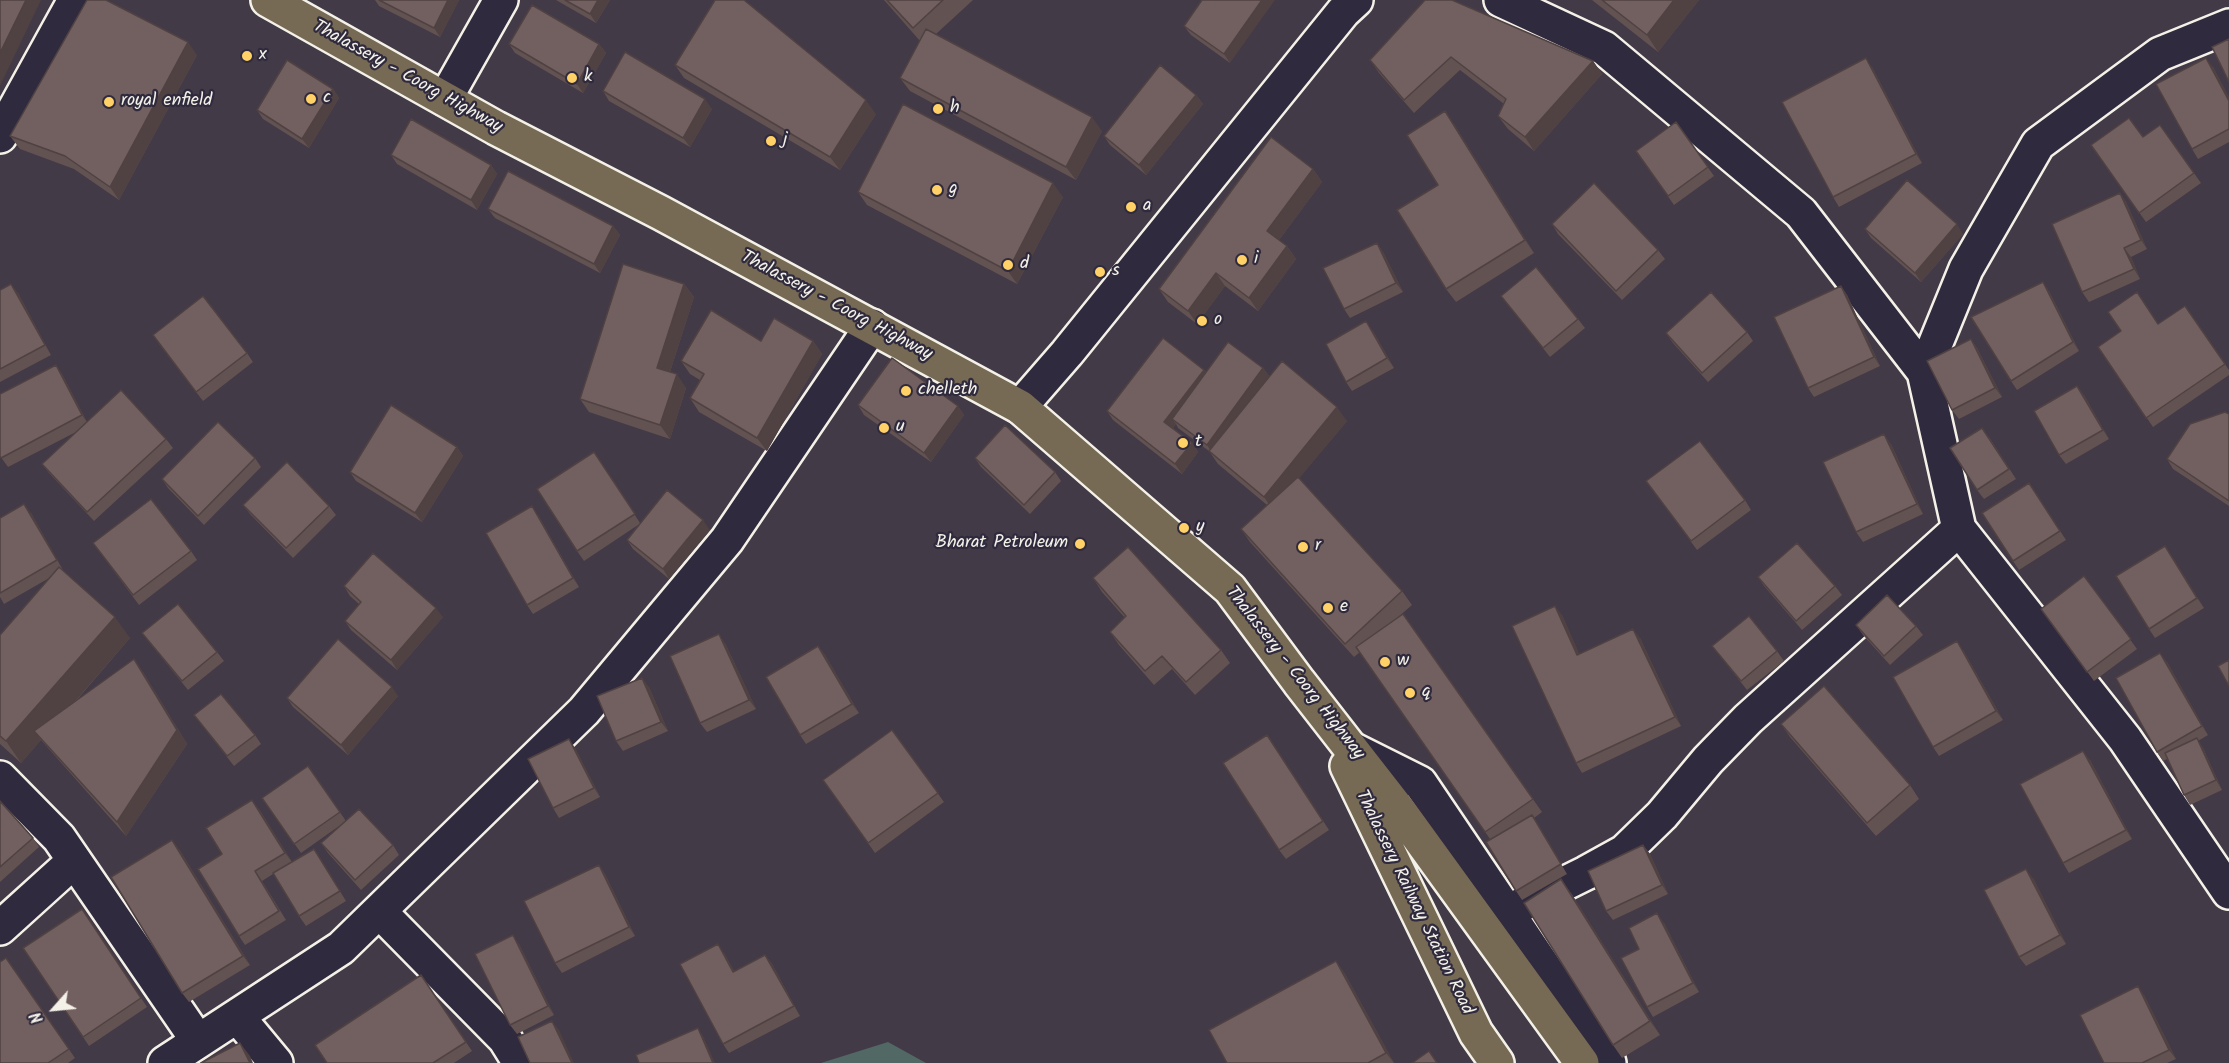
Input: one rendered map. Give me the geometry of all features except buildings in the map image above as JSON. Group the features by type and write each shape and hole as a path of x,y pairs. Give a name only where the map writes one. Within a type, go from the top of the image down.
{"main road":[{"name":"Thalassery - Coorg Highway","path":"268,0 496,128 872,326 1020,407 1230,589 1401,813 1582,1063"},
{"name":"Thalassery Railway Station Road","path":"1319,708 1476,1033 1497,1063"}],"street":[{"path":"0,136 75,0"},
{"path":"445,99 501,0"},
{"path":"1501,0 1604,48 1801,213 1924,372 1959,529 2125,739 2229,892"},
{"path":"1020,407 1068,353 1342,4"},
{"path":"1924,372 1966,269 2038,144 2160,54 2229,26"},
{"path":"165,1063 340,948 584,711 727,540 872,326"},
{"path":"1507,912 1624,852 1662,815 1708,760 1748,719 1959,529"},
{"path":"1350,748 1420,783 1610,1063"},
{"path":"0,778 59,838 198,1041"},
{"path":"0,928 74,861"},
{"path":"379,911 506,1039 520,1063"},
{"path":"237,1016 276,1063"}],"green space":[{"path":"888,1042 926,1063 821,1063"}],"place":[{"name":"x","path":"247,56"},
{"name":"k","path":"572,78"},
{"name":"c","path":"311,99"},
{"name":"royal enfield","path":"109,102"},
{"name":"h","path":"938,109"},
{"name":"j","path":"771,141"},
{"name":"g","path":"937,190"},
{"name":"a","path":"1131,207"},
{"name":"i","path":"1242,260"},
{"name":"d","path":"1008,265"},
{"name":"s","path":"1100,272"},
{"name":"o","path":"1202,321"},
{"name":"chelleth","path":"906,391"},
{"name":"u","path":"884,428"},
{"name":"t","path":"1183,443"},
{"name":"y","path":"1184,528"},
{"name":"Bharat Petroleum","path":"1080,544"},
{"name":"r","path":"1303,547"},
{"name":"e","path":"1328,608"},
{"name":"w","path":"1385,662"},
{"name":"q","path":"1410,693"}]}
